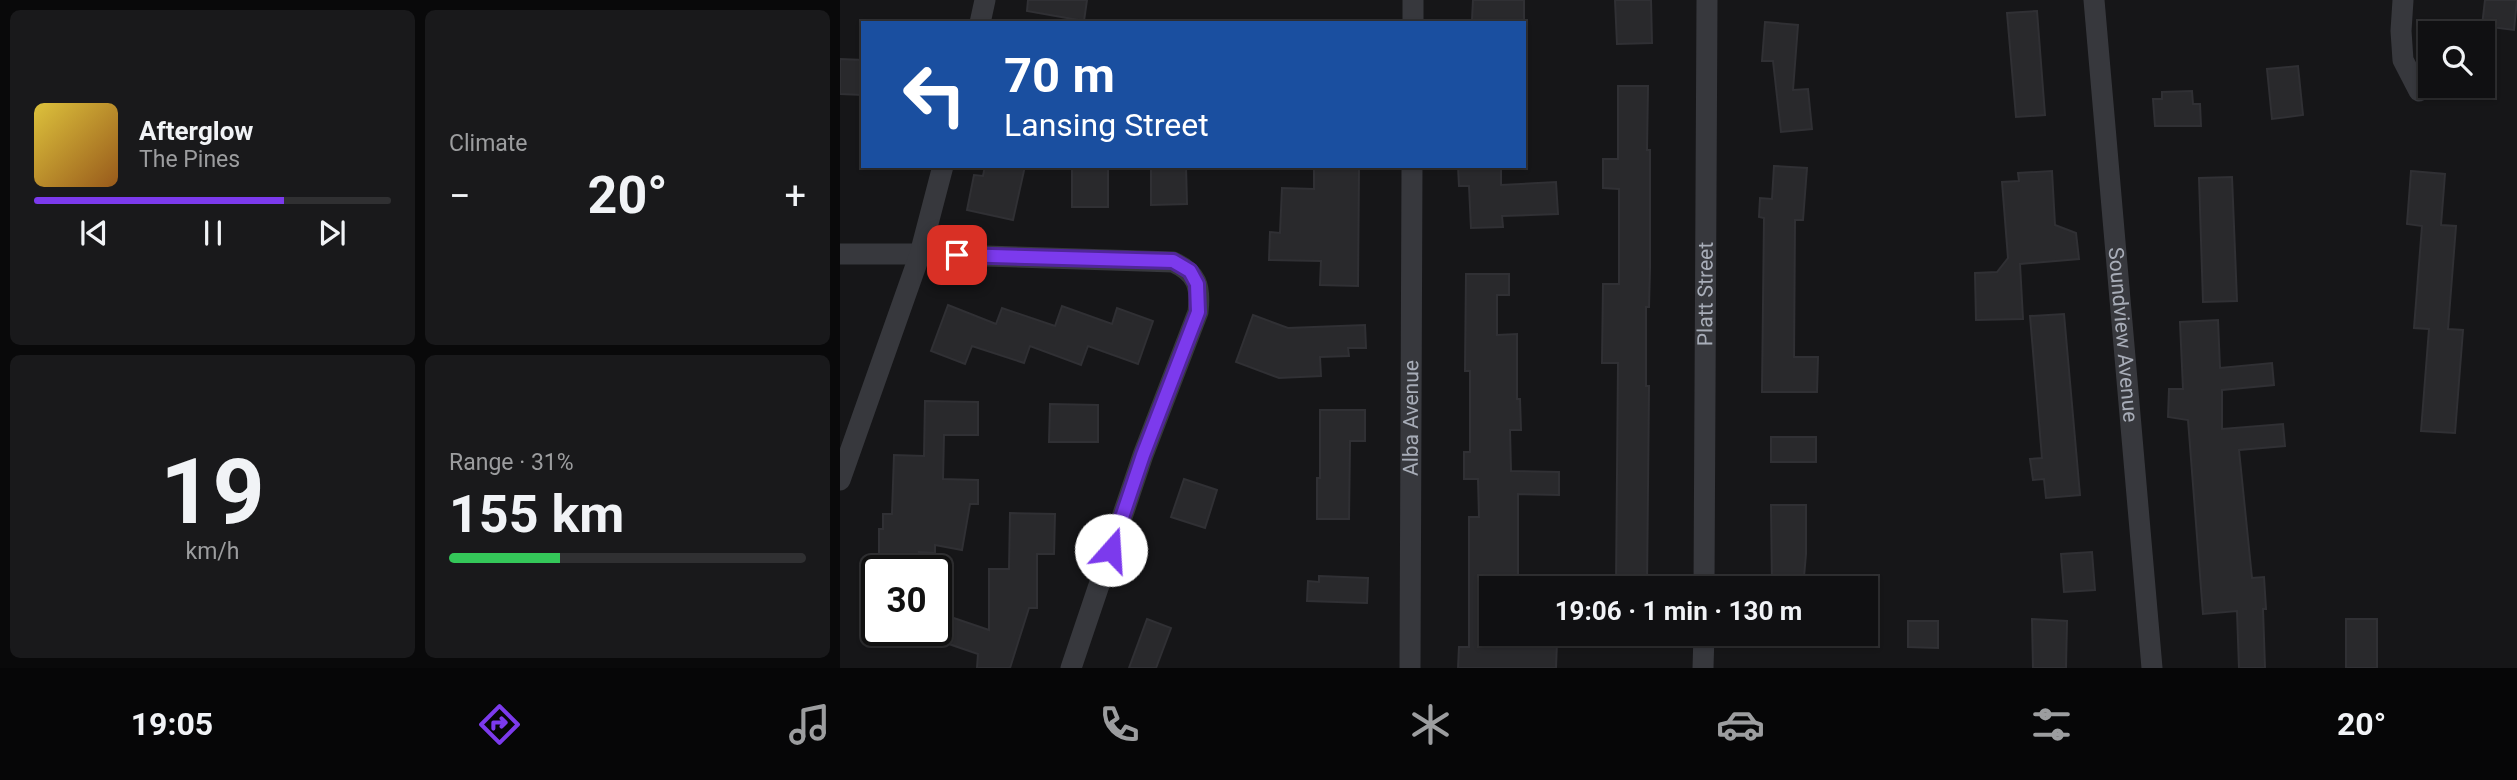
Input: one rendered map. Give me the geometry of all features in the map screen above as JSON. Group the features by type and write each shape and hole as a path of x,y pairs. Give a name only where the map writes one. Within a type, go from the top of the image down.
{"street":[{"path":"980,21 985,0"},
{"path":"1413,0 1413,21"},
{"name":"Platt Street","path":"1704,576 1707,0"},
{"name":"Soundview Avenue","path":"2094,0 2152,668"},
{"path":"2403,0 2403,60 2418,91"},
{"path":"840,480 920,254 942,168"},
{"name":"Alba Avenue","path":"1410,668 1412,168"},
{"path":"840,254 1173,261 1190,271 1197,284 1198,312 1143,455 1070,668"},
{"path":"1703,668 1704,646"}],"building":[{"path":"1028,0 1087,0 1084,21 1027,11"},
{"path":"1473,0 1524,0 1524,21 1472,20"},
{"path":"1615,0 1651,0 1652,43 1617,44"},
{"path":"2485,0 2517,0 2514,30 2495,28 2495,21 2483,21"},
{"path":"2037,11 2045,115 2016,117 2007,13"},
{"path":"1765,22 1798,25 1793,90 1808,89 1812,129 1781,132 1773,61 1762,61"},
{"path":"840,59 861,60 861,95 840,94"},
{"path":"2298,66 2303,115 2272,119 2267,69"},
{"path":"1618,86 1648,86 1650,268 1649,307 1646,307 1646,386 1649,386 1647,576 1616,576 1618,363 1602,363 1603,284 1619,284 1619,189 1603,188 1603,159 1618,159"},
{"path":"2192,91 2193,104 2200,104 2201,126 2155,126 2153,99 2162,99 2162,92"},
{"path":"1774,166 1807,168 1803,220 1795,220 1794,357 1818,357 1817,392 1762,392 1764,218 1759,217 1760,198 1772,199"},
{"path":"985,168 1025,168 1013,220 967,210 974,175 983,176"},
{"path":"1072,168 1108,168 1108,207 1072,207"},
{"path":"1151,168 1186,168 1187,204 1151,205"},
{"path":"1314,168 1359,168 1358,286 1320,285 1321,261 1269,260 1270,232 1280,233 1282,188 1314,189"},
{"path":"1458,168 1501,168 1501,185 1556,182 1558,214 1502,216 1503,227 1471,228 1469,186 1459,186"},
{"path":"2052,171 2055,225 2076,233 2079,259 2020,264 2023,319 1976,320 1975,273 1997,272 2008,258 2002,182 2019,181 2018,173"},
{"path":"2411,171 2445,174 2441,225 2456,226 2448,329 2463,330 2455,433 2421,431 2429,329 2414,328 2422,226 2407,224"},
{"path":"2232,177 2237,301 2203,302 2199,178"},
{"path":"1466,274 1509,274 1509,295 1497,295 1497,335 1517,334 1517,399 1520,399 1521,430 1510,430 1511,471 1559,472 1559,495 1518,494 1518,576 1479,576 1479,646 1557,646 1556,668 1458,668 1459,647 1469,647 1469,517 1479,517 1478,479 1464,479 1464,452 1470,452 1470,371 1465,371"},
{"path":"948,305 996,324 1002,308 1055,326 1062,306 1112,324 1117,308 1153,321 1138,364 1088,346 1081,365 1030,346 1024,363 972,346 965,364 931,351"},
{"path":"2064,314 2080,495 2046,498 2044,479 2033,480 2030,459 2042,458 2030,316"},
{"path":"1253,315 1288,328 1365,325 1366,348 1348,348 1349,356 1320,357 1321,376 1279,378 1236,362"},
{"path":"2218,320 2220,368 2272,363 2274,385 2222,390 2222,429 2283,424 2285,446 2239,450 2252,578 2264,577 2265,668 2239,668 2237,611 2203,614 2188,420 2168,417 2169,389 2183,389 2180,322"},
{"path":"925,401 978,402 978,435 944,435 943,479 978,480 978,504 970,504 962,550 935,545 935,553 879,555 879,529 883,529 883,514 892,514 894,455 924,456"},
{"path":"1050,404 1098,405 1098,442 1049,442"},
{"path":"1320,410 1365,410 1365,441 1350,441 1349,519 1317,519"},
{"path":"1771,437 1816,437 1816,462 1771,462"},
{"path":"1184,479 1217,490 1205,528 1171,517"},
{"path":"1771,505 1806,505 1804,576 1772,576"},
{"path":"1010,513 1055,514 1054,554 1037,554 1037,608 1029,608 1010,668 977,668 978,654 952,645 952,617 989,630 989,569 1009,569"},
{"path":"2092,552 2095,590 2064,592 2061,554"},
{"path":"1319,576 1368,578 1367,603 1307,601 1308,581 1319,582"},
{"path":"1147,619 1171,628 1156,668 1129,668"},
{"path":"2032,619 2067,621 2066,668 2033,668"},
{"path":"2346,619 2377,619 2377,668 2346,668"},
{"path":"1908,621 1938,621 1938,648 1908,647"}],"route":[{"path":"957,255 1173,261 1190,271 1197,284 1198,312 1143,455 1111,550"}]}
